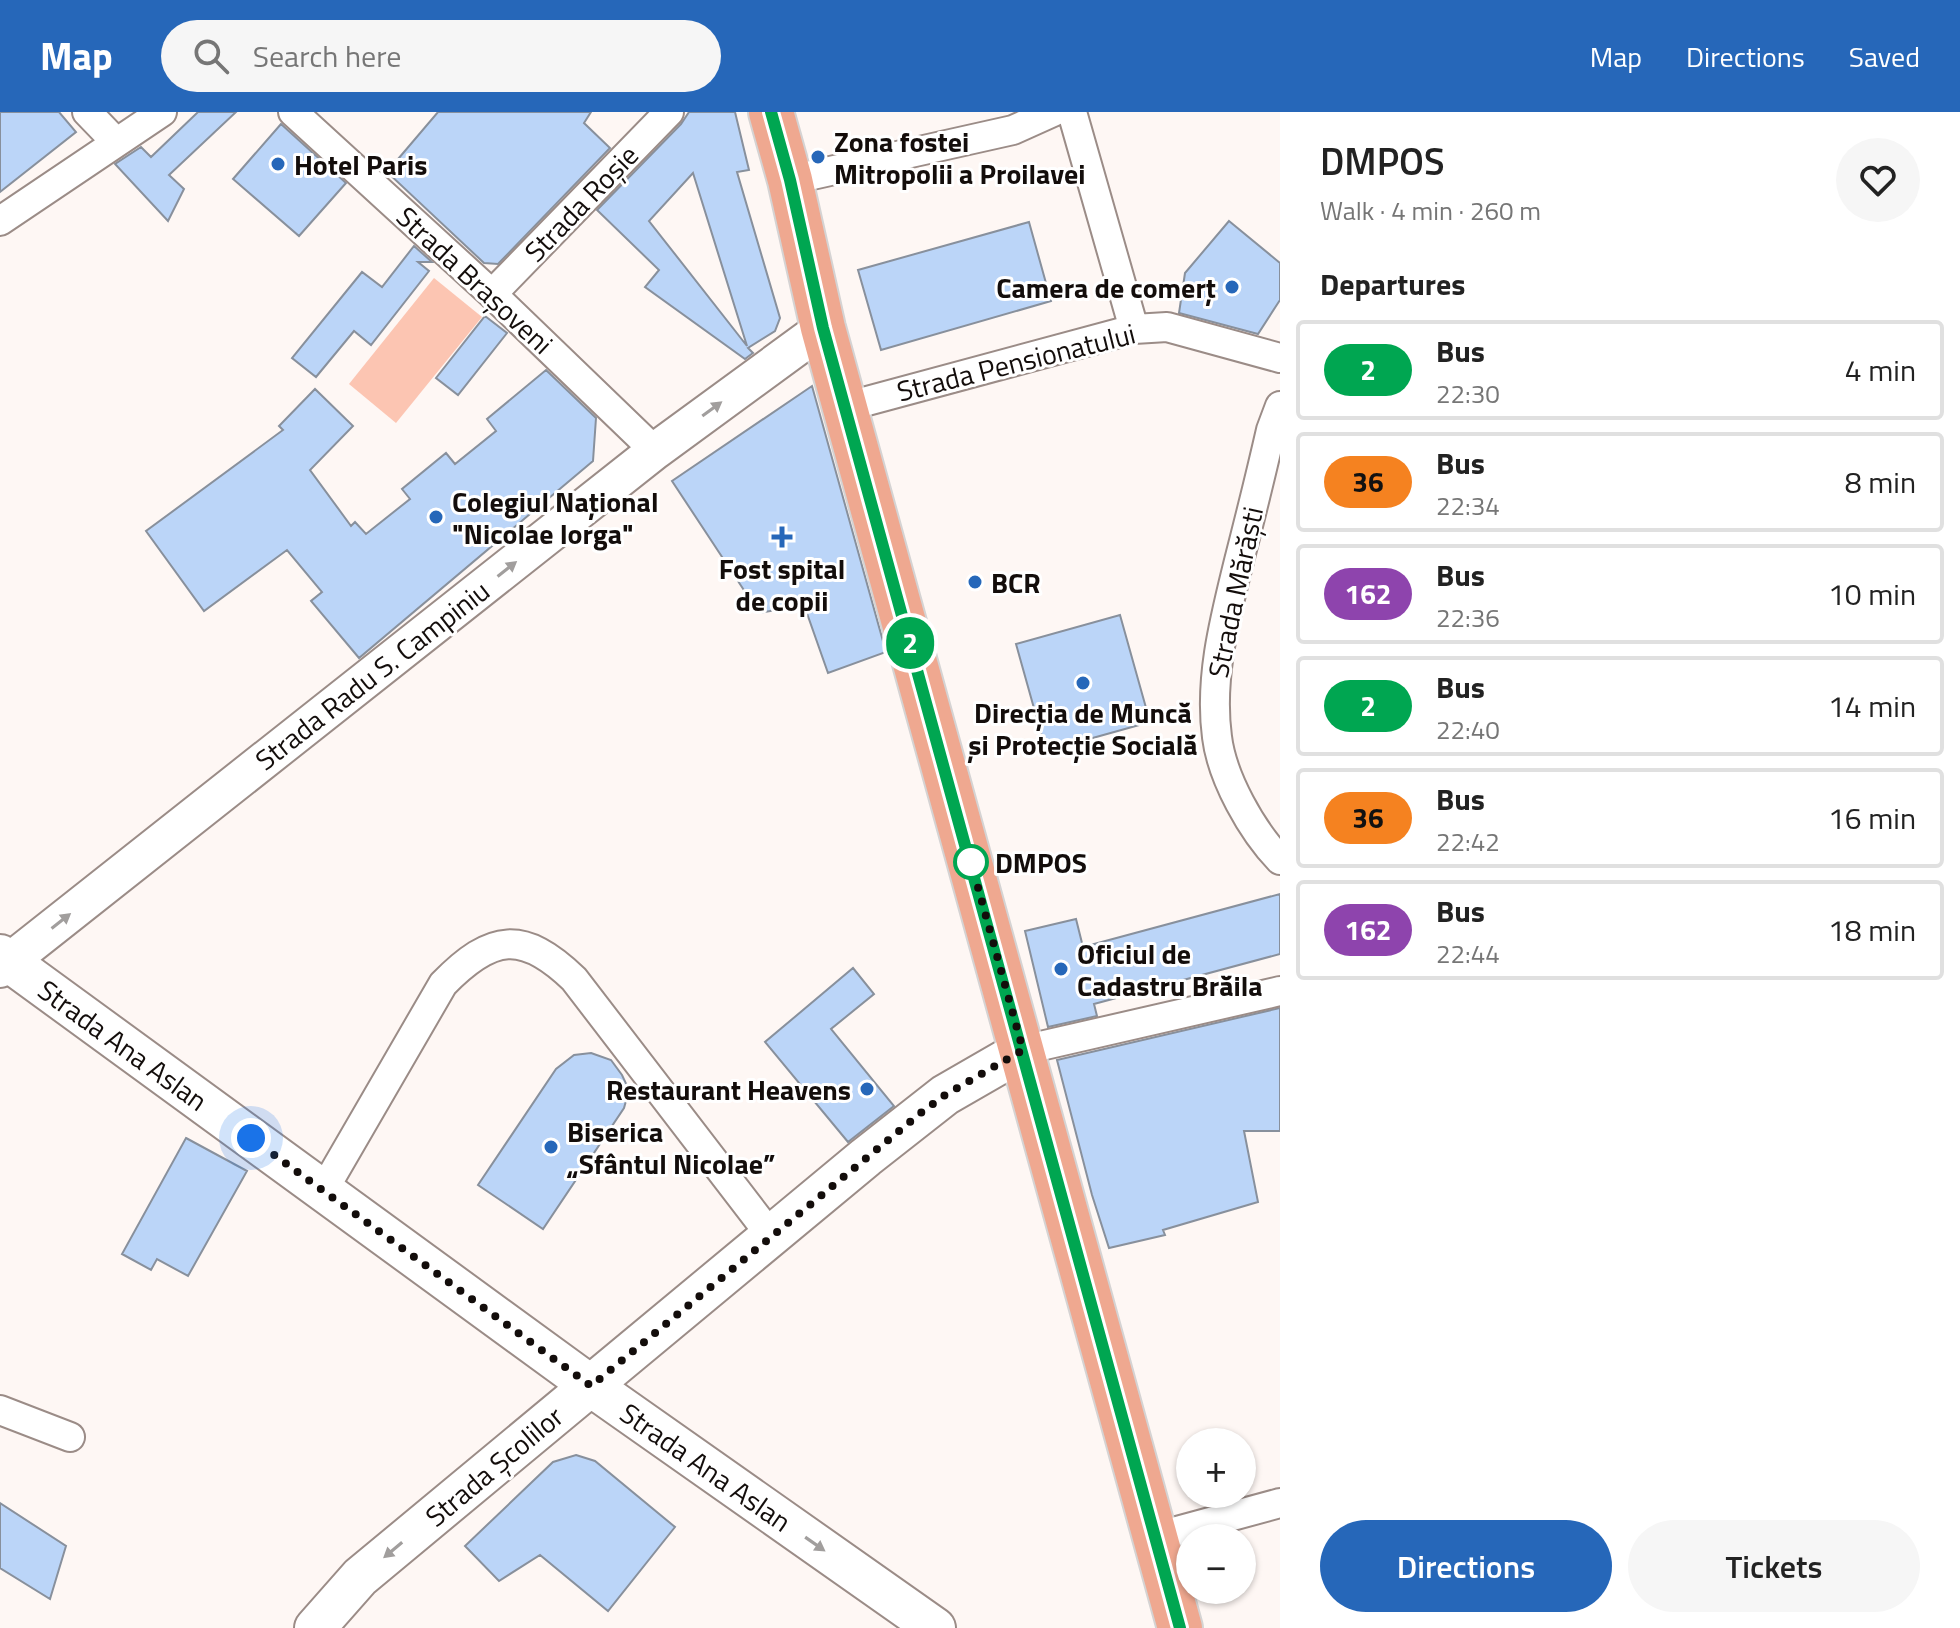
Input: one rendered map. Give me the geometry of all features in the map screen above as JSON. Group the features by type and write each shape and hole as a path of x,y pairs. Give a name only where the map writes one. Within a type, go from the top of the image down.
{"main road":[{"path":"771,112 790,180 823,328 1180,1628"},
{"name":"Strada Ana Aslan","path":"3,962 591,1386 935,1628"},
{"name":"Strada Școlilor","path":"315,1628 360,1577 933,1103 1023,1050"}],"street":[{"path":"87,112 115,141"},
{"path":"0,221 162,112"},
{"name":"Strada Brașoveni","path":"293,112 492,294 655,451"},
{"name":"Strada Roșie","path":"492,294 669,112"},
{"path":"790,180 1013,130 1053,112"},
{"path":"1072,112 1134,329"},
{"name":"Strada Pensionatului","path":"845,407 1134,329 1167,327 1280,358"},
{"name":"Strada Radu S. Campiniu","path":"3,962 655,451 823,328"},
{"name":"Strada Mărăști","path":"1280,406 1271,430 1224,623 1215,695 1217,737 1224,767 1261,841 1280,860"},
{"path":"323,1191 443,984 464,963 495,946 521,944 552,957 574,979 772,1237"},
{"path":"1023,1050 1280,991"},
{"path":"0,1410 70,1437"},
{"path":"1155,1537 1280,1503"}],"shaded area":[{"path":"434,278 482,317 396,423 349,384"}],"building":[{"path":"0,112 59,112 76,132 0,192"},
{"path":"198,112 236,112 169,175 184,189 168,221 115,164 141,147 151,157"},
{"path":"438,112 591,112 584,123 610,148 498,264 484,263 387,172"},
{"path":"689,112 735,112 749,170 737,172 780,318 775,331 748,348 753,353 745,359 645,287 659,270 597,210","holes":["693,173 747,346 649,221"]},
{"path":"281,124 346,183 299,236 233,179"},
{"name":"Camera de comerț","path":"1229,221 1280,263 1280,300 1258,334 1179,313 1185,273"},
{"path":"1029,222 1051,301 881,350 858,270"},
{"path":"414,246 432,262 418,262 429,271 371,345 354,331 316,377 292,358 362,272 382,287"},
{"path":"485,316 507,333 458,395 436,378"},
{"name":"Colegiul Național \"Nicolae Iorga\"","path":"546,370 596,418 593,461 359,658 311,601 322,592 287,550 204,611 146,531 283,430 279,426 315,389 353,426 310,470 351,526 355,522 366,534 410,499 402,489 446,453 455,464 496,431 487,419"},
{"name":"Fost spital de copii","path":"812,386 886,652 828,673 804,605 759,613 672,481"},
{"name":"Direcția de Muncă și Protecție Socială","path":"1120,615 1150,722 1046,751 1016,644"},
{"path":"1280,894 1280,954 1094,1004 1097,1016 1048,1027 1025,931 1076,919 1083,947"},
{"path":"853,968 874,994 831,1029 894,1106 848,1142 765,1042"},
{"path":"1280,1008 1280,1131 1244,1131 1258,1202 1163,1230 1165,1235 1109,1248 1057,1060"},
{"name":"Biserica „Sfântul Nicolae”","path":"591,1053 611,1060 629,1090 624,1108 543,1229 478,1185 556,1069 574,1055"},
{"path":"186,1138 247,1171 188,1276 157,1259 151,1270 122,1254"},
{"path":"576,1455 595,1461 675,1527 608,1611 540,1555 499,1581 465,1546 553,1462"},
{"path":"0,1503 66,1546 50,1599 0,1568"}],"bus line":[{"name":"2","path":"771,112 790,180 823,328 1180,1628"}],"place":[{"name":"Zona fostei Mitropolii a Proilavei","path":"818,157"},
{"name":"Hotel Paris","path":"278,164"},
{"name":"Camera de comerț","path":"1232,287"},
{"name":"Colegiul Național \"Nicolae Iorga\"","path":"436,517"},
{"name":"Fost spital de copii","path":"782,537"},
{"name":"BCR","path":"975,582"},
{"name":"Direcția de Muncă și Protecție Socială","path":"1083,683"},
{"name":"DMPOS","path":"971,862"},
{"name":"Oficiul de Cadastru Brăila","path":"1061,969"},
{"name":"Restaurant Heavens","path":"867,1089"},
{"name":"Biserica „Sfântul Nicolae”","path":"551,1147"}],"route":[{"path":"251,1138 591,1386 922,1112 945,1095 1023,1050 971,862"}]}
